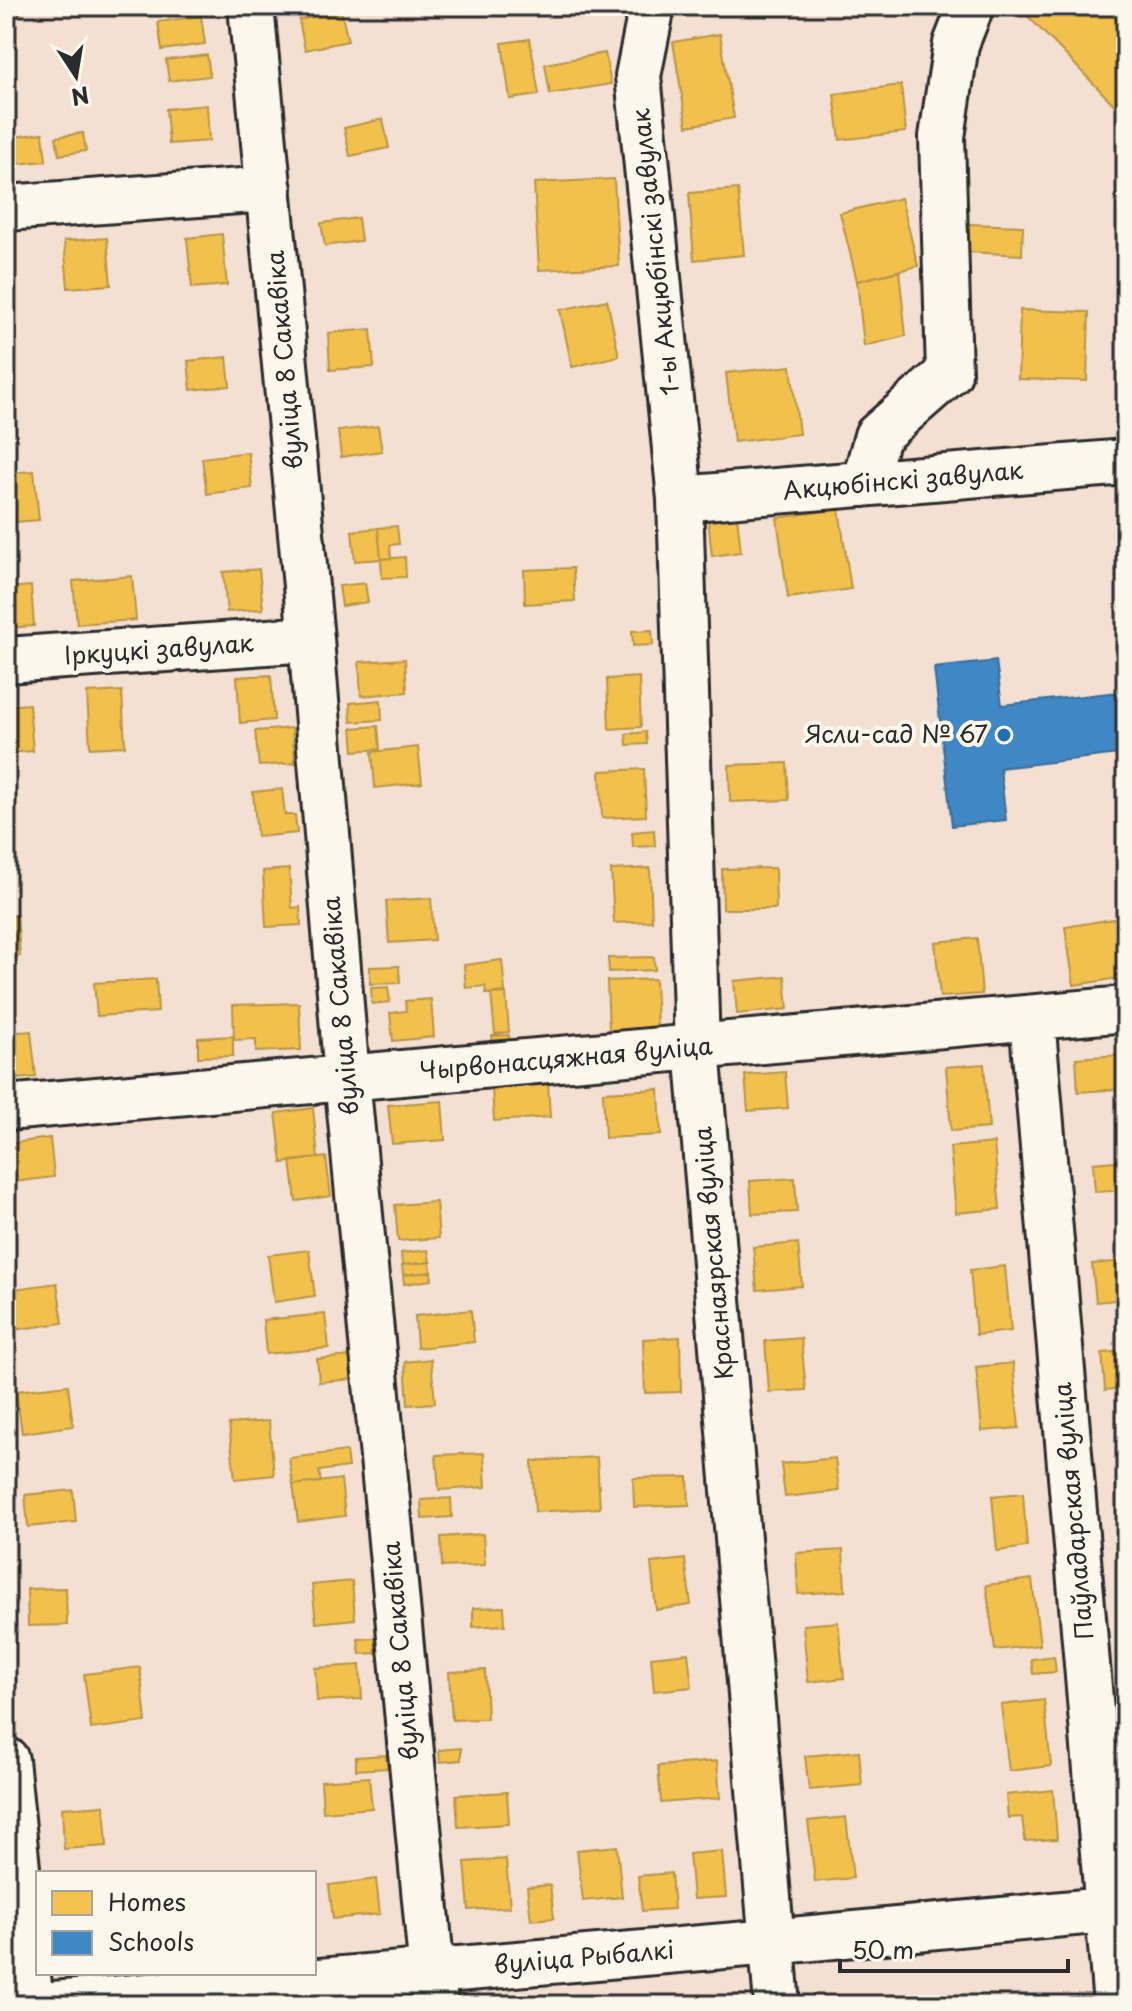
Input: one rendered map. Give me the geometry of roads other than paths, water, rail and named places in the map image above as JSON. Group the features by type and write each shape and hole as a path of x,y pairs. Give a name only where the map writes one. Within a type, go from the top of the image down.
{"street":[{"name":"вуліца 8 Сакавіка","path":"251,6 311,639 347,1078 434,1988"},
{"name":"1-ы Акцюбінскі завулак","path":"652,6 638,76 680,499"},
{"path":"864,484 877,436 949,373 942,137 956,44 971,6"},
{"path":"6,208 269,189"},
{"name":"Акцюбінскі завулак","path":"680,499 1126,462"},
{"name":"Краснаярская вуліца","path":"680,499 697,1048 777,2005"},
{"name":"Іркуцкі завулак","path":"6,660 311,639"},
{"name":"Чырвонасцяжная вуліца","path":"6,1108 1126,1009"},
{"name":"Паўладарская вуліца","path":"1032,1018 1117,1909 1116,2005"},
{"path":"6,1760 31,2005"},
{"name":"вуліца Рыбалкі","path":"42,2005 434,1988 771,1942 1117,1909"}],"place":[{"name":"Ясли-сад № 67","path":"1004,735"}]}
